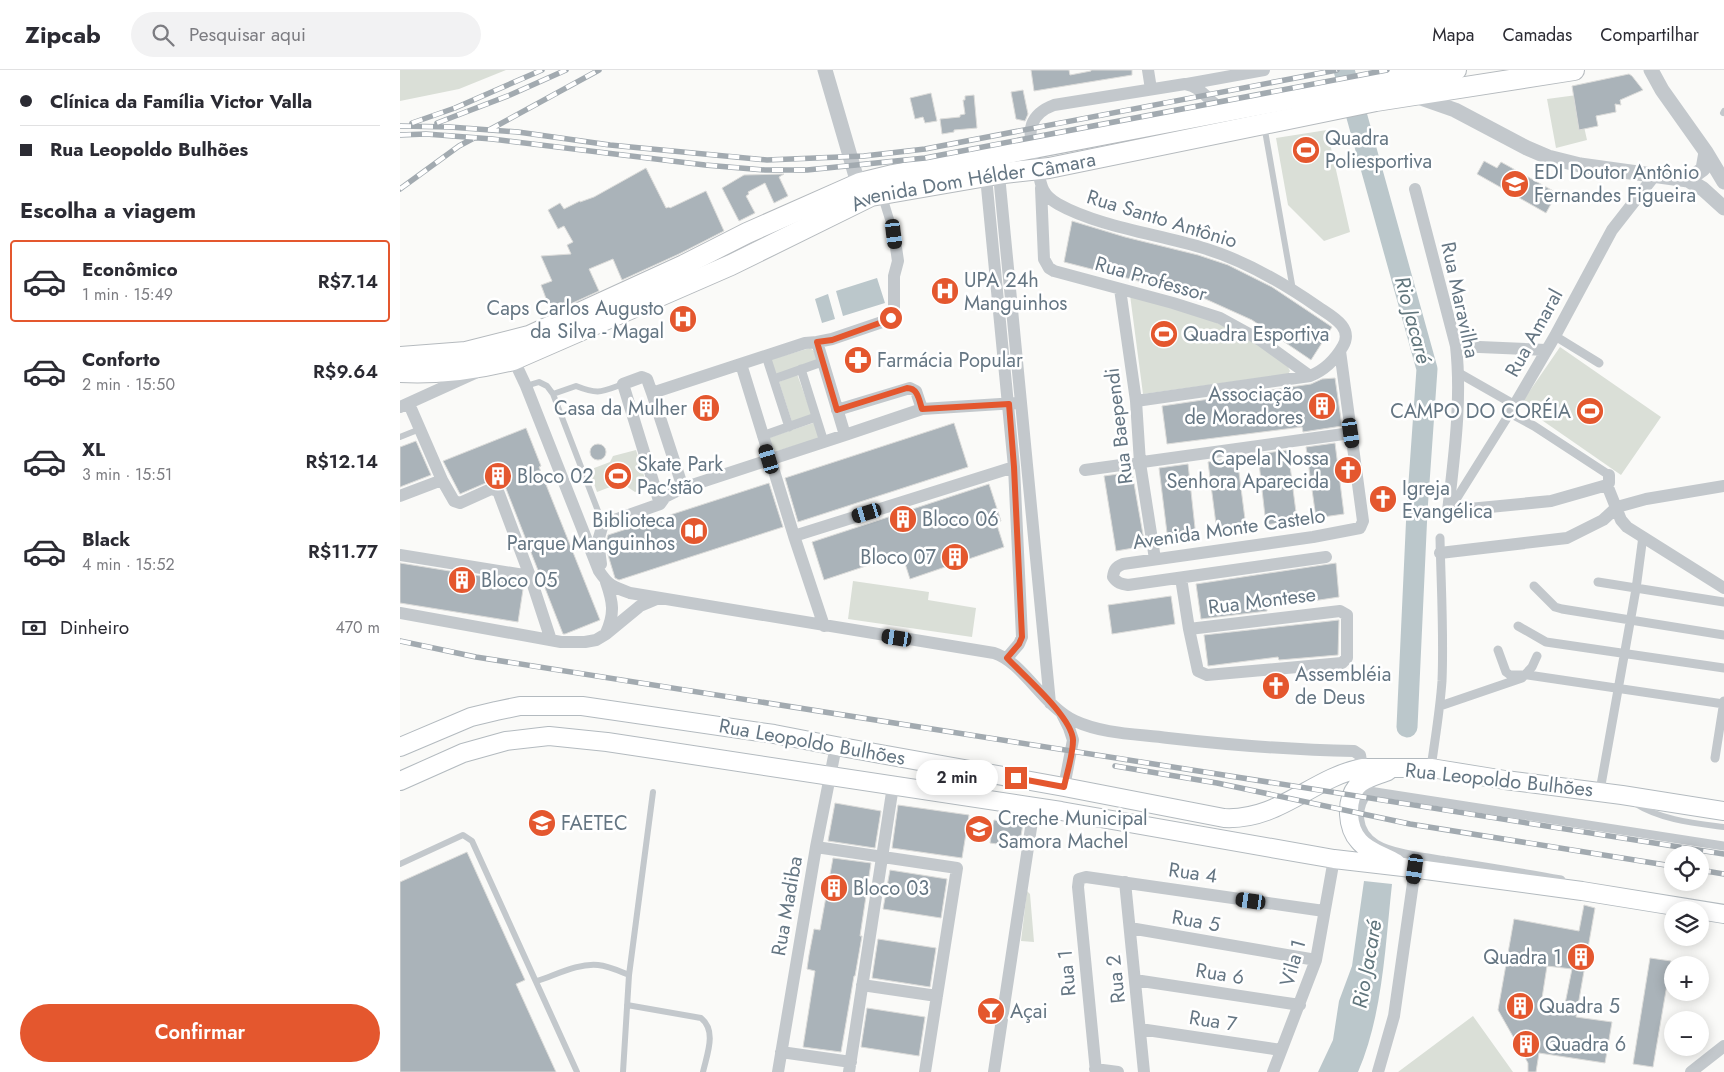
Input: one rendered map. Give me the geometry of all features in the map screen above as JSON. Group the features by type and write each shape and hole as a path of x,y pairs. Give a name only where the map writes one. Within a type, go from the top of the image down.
{"main road":[{"name":"Avenida Dom Hélder Câmara","path":"871,191 992,176 1043,175 1264,124 1381,78 1452,70"},
{"name":"Avenida Dom Hélder Câmara","path":"400,372 421,373 487,366 510,351 730,265 871,191 893,175 1225,111 1316,104 1364,104 1574,70"},
{"name":"Avenida Dom Hélder Câmara","path":"400,357 510,351"},
{"name":"Rua Leopoldo Bulhões","path":"400,747 470,717 496,711 520,706 582,706 774,734 1224,818 1237,819 1252,816 1283,806 1323,783 1352,770 1362,768 1431,768 1724,811"},
{"name":"Rua Leopoldo Bulhões","path":"400,781 463,753 506,741 548,736 617,744 1061,811 1334,859 1582,891 1724,914"},
{"path":"1394,769 1362,782 1356,787 1350,807 1350,822 1352,831 1359,842 1409,868"}],"street":[{"path":"652,393 805,343 832,340 891,318 894,311 894,276 898,261 894,234 871,191 855,173 826,70"},
{"path":"1148,70 1151,89"},
{"path":"1033,149 1030,130 1032,124 1036,117 1047,107 1054,104 1264,70"},
{"path":"1651,70 1662,90 1706,152 1724,182"},
{"path":"1184,84 1193,85 1225,111"},
{"path":"1414,95 1455,110 1548,157 1580,166 1688,180 1703,189 1724,208"},
{"name":"Rua Santo Antônio","path":"1033,149 1040,161 1047,196 1057,204 1084,216 1201,247 1230,257 1294,292 1339,322 1345,329 1346,334 1345,344 1340,351 1363,521"},
{"path":"1688,180 1702,169 1706,152"},
{"name":"Rua Professor","path":"1043,175 1044,259 1049,268 1220,318 1260,340 1310,376"},
{"name":"Rua Amaral","path":"1448,511 1513,409 1612,230 1655,175"},
{"path":"992,176 1015,403 1050,703"},
{"name":"Rua Maravilha","path":"1415,189 1456,346 1458,408 1448,511"},
{"name":"Rua Baependi","path":"1120,289 1136,400 1140,463 1156,559"},
{"path":"1555,336 1600,363"},
{"path":"817,342 845,434"},
{"path":"1456,346 1546,350"},
{"path":"510,351 526,386 613,602 613,612 606,634"},
{"path":"1136,400 1310,376 1326,368 1340,351"},
{"path":"766,356 789,427"},
{"path":"774,379 822,362"},
{"path":"740,364 824,626"},
{"path":"487,366 405,406 420,430 442,480 454,501 460,503 491,489 498,491 530,576 551,640"},
{"path":"800,370 824,442"},
{"path":"1457,372 1513,409 1608,480 1624,524 1724,588"},
{"path":"660,504 623,384 642,377 647,379 683,488"},
{"path":"837,410 907,388 916,391 922,409"},
{"path":"605,579 598,541 603,524 660,504 665,497 683,488 922,409 1015,403"},
{"path":"1007,658 1019,644 1022,637 1014,467 1015,403"},
{"path":"762,436 816,418"},
{"path":"1085,470 1351,433"},
{"path":"794,536 1014,467"},
{"path":"400,496 442,480"},
{"path":"1448,511 1551,501 1608,480"},
{"path":"1440,553 1567,538 1603,520 1617,507 1724,486"},
{"name":"Avenida Monte Castelo","path":"1326,557 1128,585 1120,584 1113,577 1117,567 1123,564 1313,537 1360,528 1363,521"},
{"path":"1601,785 1636,589 1643,536"},
{"path":"1431,768 1440,706 1442,633 1440,538"},
{"path":"400,555 530,576"},
{"path":"1181,578 1189,629"},
{"path":"605,579 630,593 994,653 1007,658 1062,714 1077,722 1115,732 1253,747 1354,751 1360,755 1362,768"},
{"path":"1598,582 1724,602"},
{"path":"1534,586 1555,607 1724,635"},
{"path":"400,613 551,640 585,642 596,640 640,606 659,598"},
{"name":"Rua Montese","path":"1340,611 1347,615 1347,658 1342,663 1207,675 1198,671 1189,629 1340,611"},
{"path":"1518,626 1546,642 1724,668"},
{"path":"1498,650 1504,667 1510,675 1524,676"},
{"path":"1524,676 1532,667 1537,656"},
{"path":"1440,706 1528,674 1724,703 1715,758"},
{"path":"1062,714 1073,740 1064,787"},
{"name":"Rua Madiba","path":"778,1072 816,846 836,746"},
{"path":"781,1052 850,1067 893,786"},
{"path":"1724,846 1369,791 1358,814 1360,823 1369,839 1383,848 1394,851 1724,906"},
{"path":"994,1072 1034,808"},
{"path":"816,846 957,868 925,1072"},
{"name":"Vila 1","path":"1273,1072 1316,960 1334,859"},
{"path":"1378,1072 1394,1016 1409,868"},
{"name":"Rua 4","path":"1086,876 1324,911"},
{"name":"Rua 1","path":"1086,876 1079,879 1078,887 1095,1071"},
{"name":"Rua 2","path":"1125,882 1144,1072"},
{"name":"Rua 5","path":"1130,928 1316,960"},
{"name":"Rua 6","path":"1135,980 1300,1005"},
{"path":"862,985 937,996"},
{"name":"Rua 7","path":"1140,1029 1280,1050"},
{"path":"1691,1072 1724,1046"},
{"path":"1095,1071 1118,1072"}],"lane":[{"path":"1264,124 1294,292"},
{"path":"526,386 539,382 547,386 552,394 603,524"},
{"path":"552,394 576,386 590,392 599,393 623,384"},
{"path":"400,437 420,430"},
{"path":"623,1072 629,975 653,792"},
{"path":"1622,795 1642,808 1670,818 1724,827"},
{"path":"400,864 463,835 470,838 577,1072"},
{"path":"537,981 590,965 606,966 629,975"},
{"path":"626,1005 701,1018 707,1023 711,1034 703,1072"}],"shaded area":[{"path":"400,70 506,70 459,89 400,101"},
{"path":"1577,95 1587,140 1556,148 1547,99"},
{"path":"1327,130 1350,232 1324,241 1288,205 1276,138"},
{"path":"1130,295 1201,315 1259,344 1288,367 1290,371 1288,374 1143,394"},
{"name":"CAMPO DO CORÉIA","path":"1560,347 1661,417 1621,475 1520,405"},
{"path":"810,348 814,351 817,361 774,375 769,360"},
{"path":"797,374 812,415 792,422 779,382"},
{"path":"816,422 820,438 777,451 772,450 768,438"},
{"name":"Skate Park Pac'stão","path":"636,450 646,482 645,487 635,492 626,486 618,484 597,492 589,470 610,462 613,456"},
{"path":"853,581 929,592 928,600 976,608 972,637 848,619"},
{"path":"1027,891 1030,894 1034,942 1021,941"},
{"path":"1473,1016 1513,1072 1398,1072"}],"water":[{"path":"877,278 885,303 843,316 836,291"},
{"path":"828,294 835,319 822,323 815,299"},
{"name":"Rio Jacaré","path":"1364,881 1392,884 1382,980 1373,1027 1358,1072 1318,1072 1333,1040 1339,1001 1352,966"}],"building":[{"path":"1031,70 1069,70 1070,75 1091,70 1132,70 1132,75 1034,91"},
{"path":"1629,74 1643,90 1620,100 1621,105 1615,104 1616,112 1596,116 1598,126 1579,130 1572,86"},
{"path":"1023,90 1028,114 1025,121 1016,119 1011,92"},
{"path":"931,93 937,121 925,123 923,117 915,119 910,98"},
{"path":"974,95 977,128 954,130 954,132 942,134 940,119 960,117 960,115 965,114 963,100 965,100 965,96"},
{"path":"1484,161 1497,168 1501,162 1557,193 1546,213 1477,174"},
{"path":"646,168 666,208 670,208 706,191 724,231 622,280 613,259 589,269 599,291 566,306 564,303 550,309 541,285 552,281 541,256 571,254 567,245 573,242 564,226 558,229 548,210 560,203 564,209 594,197"},
{"path":"784,174 779,177 788,196 774,203 765,183 748,192 749,194 746,196 755,213 739,221 722,188 744,175"},
{"path":"1072,221 1228,265 1272,287 1332,327 1311,360 1252,320 1190,292 1189,294 1064,262"},
{"path":"1335,378 1342,426 1303,432 1302,427 1167,444 1162,406 1311,384 1322,379"},
{"name":"Casa da Mulher","path":"709,400 713,411 702,416 698,404"},
{"path":"954,423 968,467 798,522 785,478"},
{"path":"526,428 541,466 539,467 600,620 565,634 563,634 503,481 499,483 488,482 460,494 443,461"},
{"path":"416,441 431,475 400,487 400,447"},
{"path":"1335,443 1344,514 1316,518 1306,447"},
{"path":"598,444 604,446 606,452 604,458 598,460 592,458 590,452 592,446"},
{"path":"1288,450 1297,520 1266,525 1258,454"},
{"path":"1237,457 1246,527 1217,532 1208,462"},
{"path":"1188,464 1196,537 1168,541 1159,468"},
{"path":"1132,472 1145,546 1116,551 1104,476"},
{"name":"Biblioteca Parque Manguinhos","path":"769,483 783,527 619,580 615,578 608,555 606,542 608,535"},
{"path":"989,484 1001,521 996,522 1004,547 910,579 902,554 824,580 812,542"},
{"path":"400,563 524,583 518,622 400,603"},
{"path":"1336,563 1339,597 1267,608 1267,611 1201,619 1196,584"},
{"path":"1171,596 1175,624 1112,634 1108,605"},
{"path":"1339,620 1338,655 1279,660 1278,657 1208,666 1204,635"},
{"path":"835,803 881,811 875,848 828,841"},
{"path":"898,805 969,815 962,858 892,848"},
{"path":"994,820 1023,824 1019,847 990,843"},
{"path":"467,852 525,980 516,984 556,1072 400,1072 400,882"},
{"path":"833,858 871,863 860,936 862,936 841,1052 803,1047 815,971 807,969 809,955 814,929 820,930"},
{"path":"890,870 947,879 941,918 883,909"},
{"path":"1584,905 1595,908 1576,1017 1612,1022 1605,1063 1539,1053 1536,1072 1528,1072 1528,1063 1498,1010 1514,919 1579,931","holes":["1547,966 1572,969 1563,1014 1540,1011"]},
{"path":"878,939 936,948 930,987 872,978"},
{"path":"1650,958 1664,960 1664,1001 1653,1067 1633,1064"},
{"path":"867,1008 925,1017 919,1056 861,1047"}],"waterway":[{"name":"Rio Jacaré","path":"1344,70 1427,369 1417,511 1407,727"}],"railway":[{"path":"412,123 455,108 542,70"},
{"path":"437,123 510,95 566,70"},
{"path":"489,130 599,70"},
{"path":"400,126 450,127 518,132 610,145 767,160 864,156 925,149 1337,70"},
{"path":"400,135 426,134 492,139 705,165 765,170 807,170 925,158 1387,70"},
{"path":"400,189 459,146 474,138"},
{"path":"400,641 476,657 1724,854"},
{"path":"1115,766 1217,783 1410,824 1664,865"},
{"path":"1709,872 1724,874"}],"place":[{"name":"Quadra Poliesportiva","path":"1306,150"},
{"name":"EDI Doutor Antônio Fernandes Figueira","path":"1515,184"},
{"name":"UPA 24h Manguinhos","path":"945,291"},
{"name":"Caps Carlos Augusto da Silva - Magal","path":"683,319"},
{"name":"Quadra Esportiva","path":"1164,334"},
{"name":"Farmácia Popular","path":"858,360"},
{"name":"Associação de Moradores","path":"1322,406"},
{"name":"Casa da Mulher","path":"706,408"},
{"name":"CAMPO DO CORÉIA","path":"1590,411"},
{"name":"Capela Nossa Senhora Aparecida","path":"1348,470"},
{"name":"Bloco 02","path":"498,476"},
{"name":"Skate Park Pac'stão","path":"618,476"},
{"name":"Igreja Evangélica","path":"1383,499"},
{"name":"Bloco 06","path":"903,519"},
{"name":"Biblioteca Parque Manguinhos","path":"694,531"},
{"name":"Bloco 07","path":"955,557"},
{"name":"Bloco 05","path":"462,580"},
{"name":"Assembléia de Deus","path":"1276,686"},
{"name":"FAETEC","path":"542,823"},
{"name":"Creche Municipal Samora Machel","path":"979,829"},
{"name":"Bloco 03","path":"834,888"},
{"name":"Quadra 1","path":"1581,957"},
{"name":"Quadra 5","path":"1520,1006"},
{"name":"Açai","path":"991,1011"},
{"name":"Quadra 6","path":"1526,1044"}],"route":[{"path":"891,318 832,340 817,342 837,410 907,388 916,391 922,409 1009,404 1022,637 1019,644 1007,658 1062,714 1073,740 1064,787 1016,778"}]}
